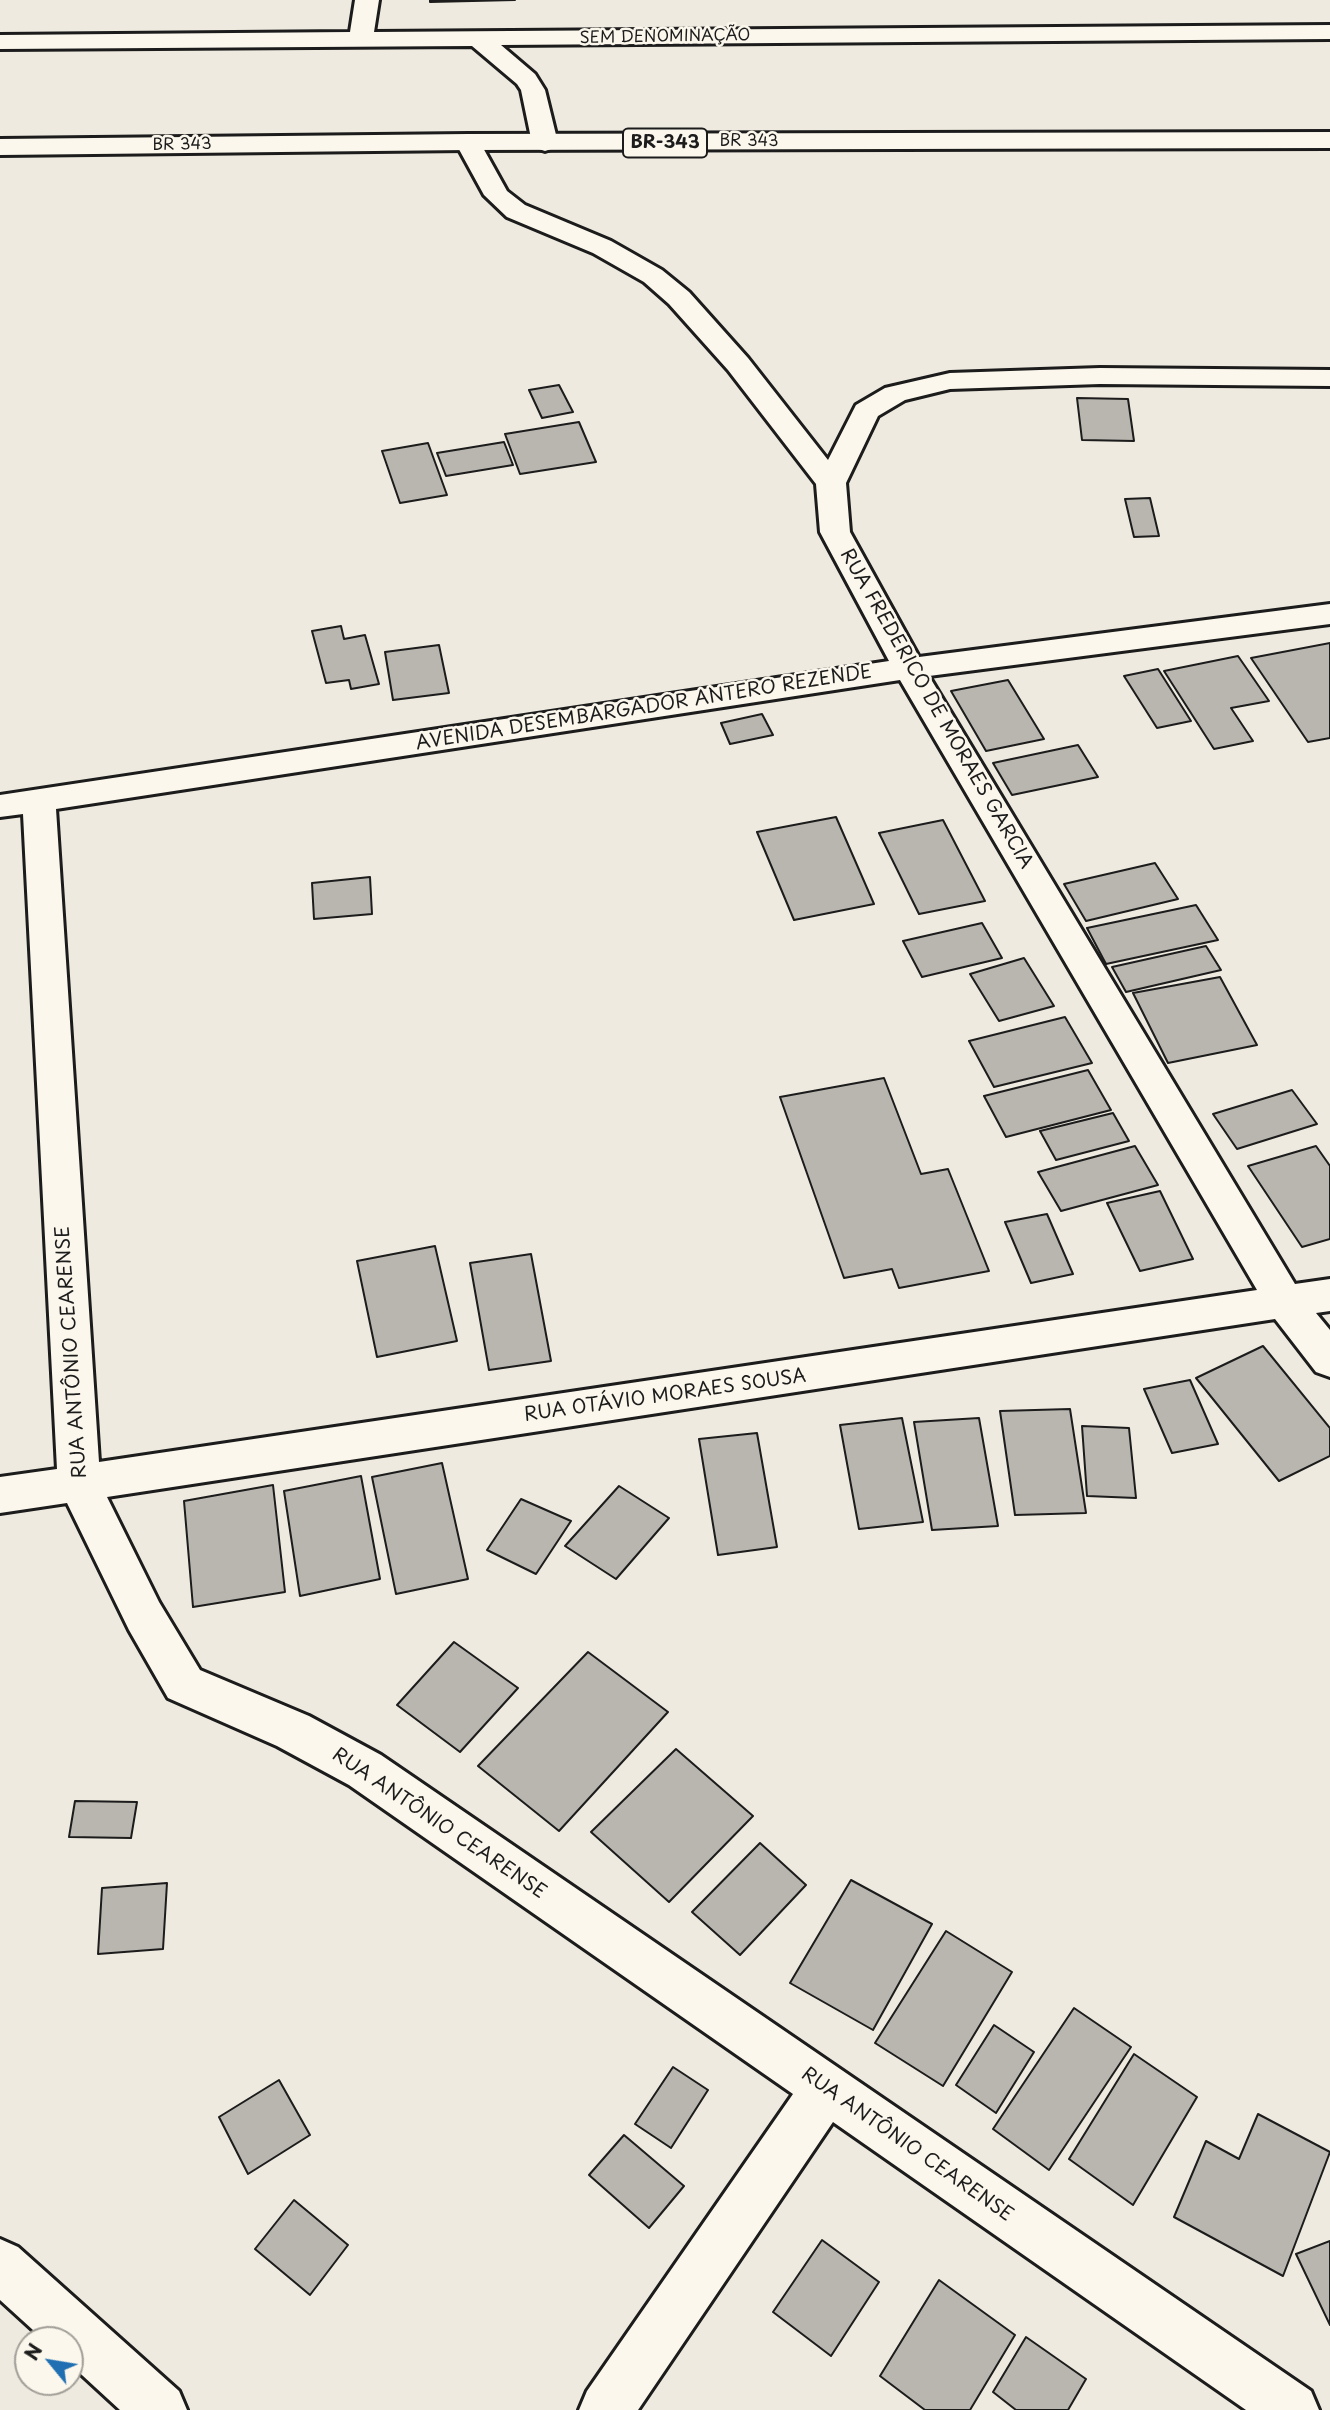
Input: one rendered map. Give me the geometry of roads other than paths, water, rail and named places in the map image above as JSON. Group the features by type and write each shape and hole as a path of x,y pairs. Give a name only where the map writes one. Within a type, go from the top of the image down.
{"street":[{"path":"360,40 367,0"},
{"name":"SEM DENOMINAÇÃO","path":"0,42 1330,32"},
{"path":"479,39 526,79 533,90 545,143"},
{"name":"BR 343","path":"0,147 468,142 1330,140"},
{"path":"468,142 497,195 516,211 601,247 653,276 679,298 738,364 831,483 866,411 895,394 950,381 1100,376 1330,378"},
{"name":"RUA FREDERICO DE MORAES GARCIA","path":"831,483 835,532 909,668 1285,1303 1330,1360"},
{"name":"AVENIDA DESEMBARGADOR ANTERO REZENDE","path":"0,806 909,668 1330,614"},
{"name":"RUA ANTÔNIO CEARENSE","path":"39,801 79,1483 144,1616 184,1684 293,1731 365,1770 1293,2410"},
{"name":"RUA OTÁVIO MORAES SOUSA","path":"0,1495 1330,1295"},
{"path":"606,2410 826,2088"},
{"path":"0,2265 160,2410"}]}
